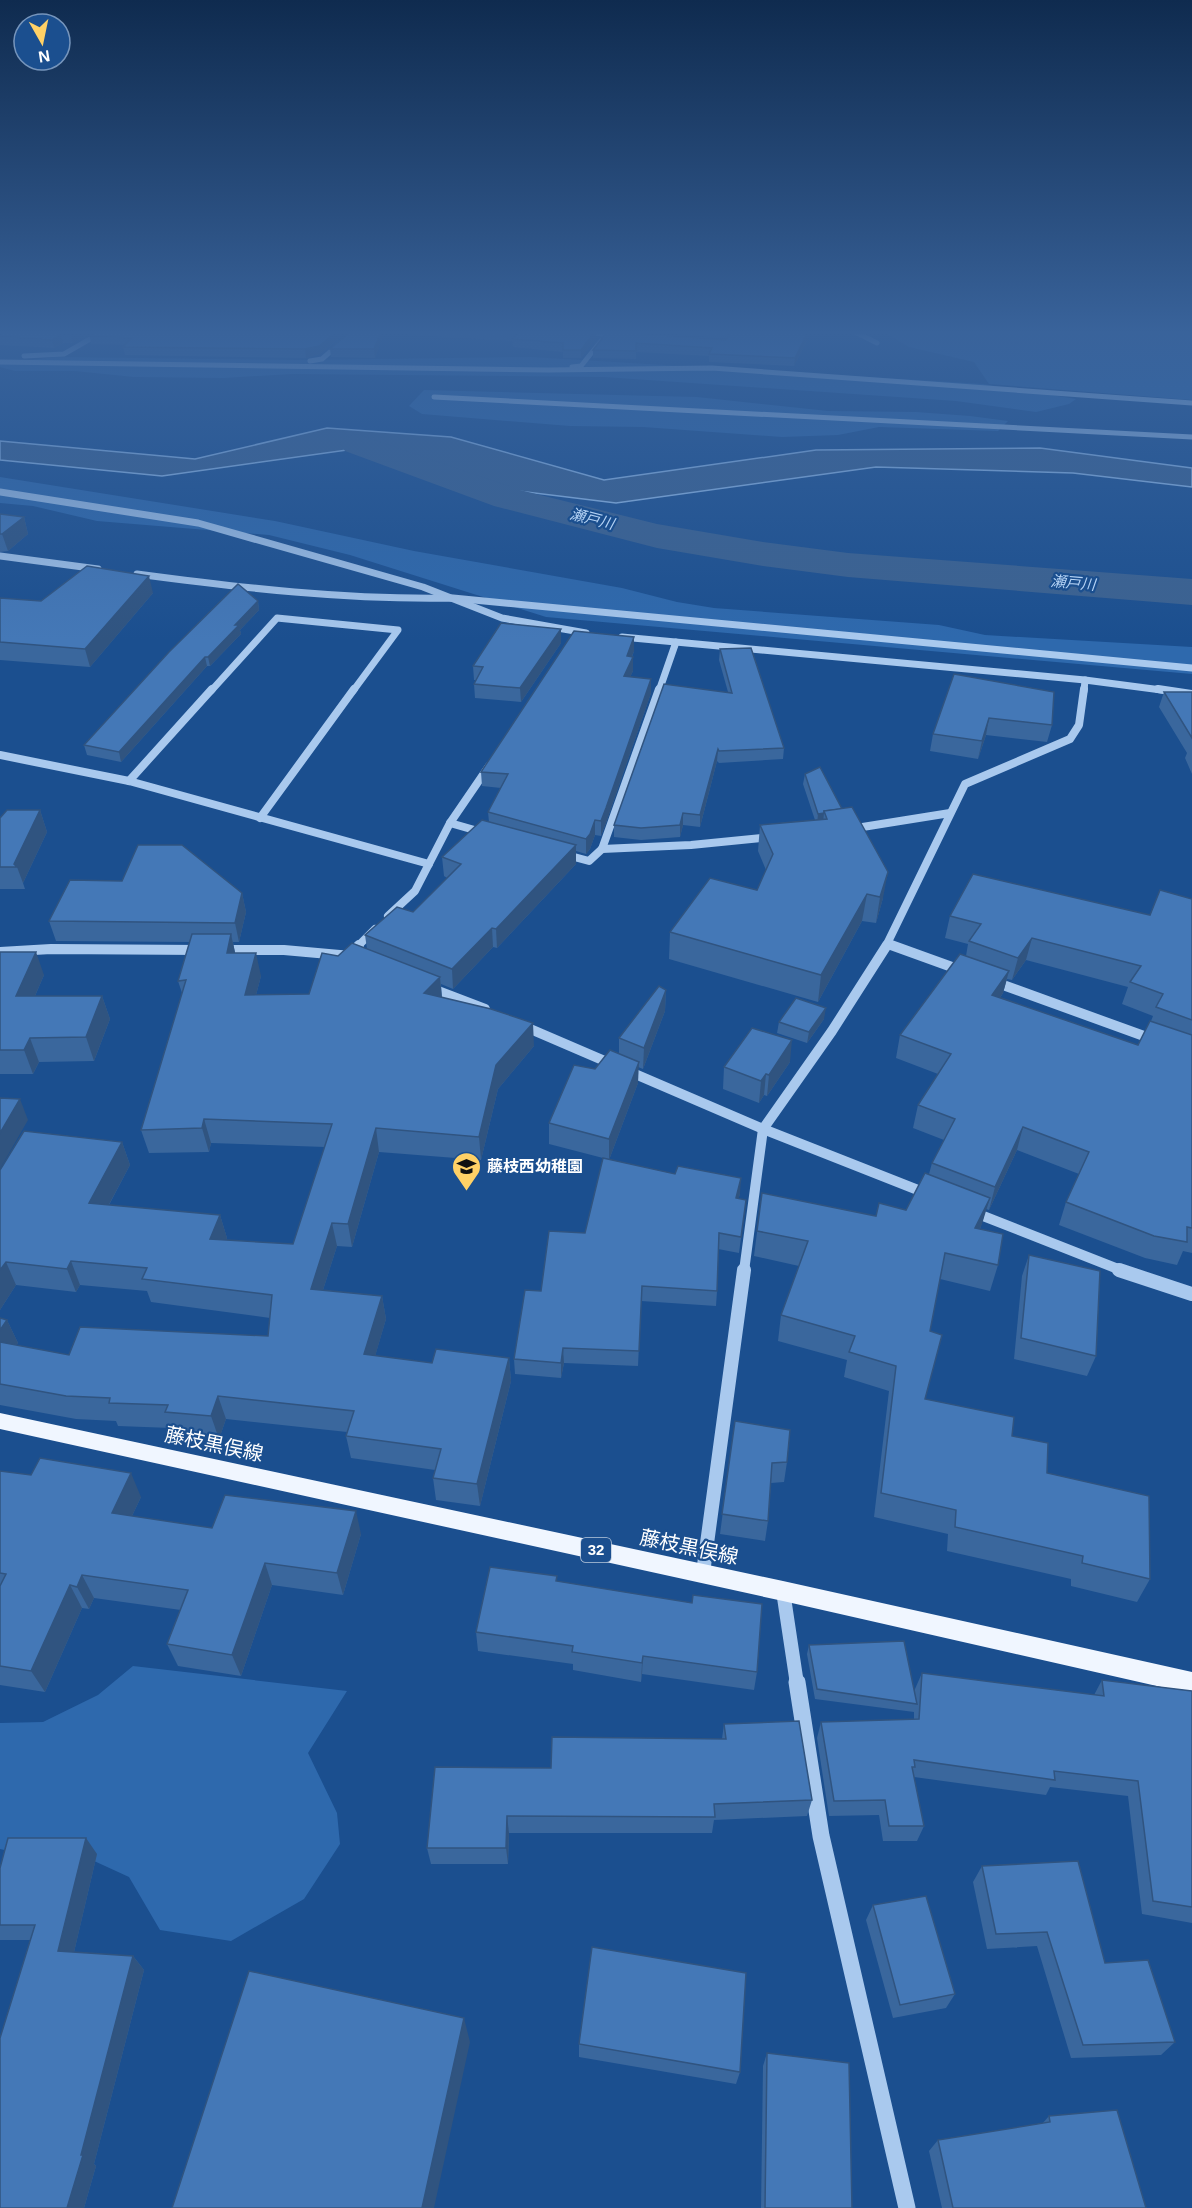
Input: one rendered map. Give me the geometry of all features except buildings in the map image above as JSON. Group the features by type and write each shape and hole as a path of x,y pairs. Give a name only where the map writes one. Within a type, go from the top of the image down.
{"main road":[{"name":"藤枝黒俣線","path":"0,1421 703,1573 1192,1683"}],"street":[{"path":"1141,434 1192,436"},
{"path":"0,492 198,523 453,597 475,609 575,632 598,634"},
{"path":"0,564 2,556 107,570"},
{"path":"130,573 255,590 412,599 453,597 1192,668"},
{"path":"129,781 277,618 398,630 260,818"},
{"path":"569,642 575,632"},
{"path":"609,635 1085,680 1192,694"},
{"path":"554,852 588,861 602,849 676,642"},
{"path":"703,1573 763,1129 832,1031 888,944 965,784 1070,739 1079,726 1085,680"},
{"path":"0,755 129,781 429,864"},
{"path":"0,952 51,949 272,950 353,957 415,891 450,823 492,762"},
{"path":"843,830 950,813"},
{"path":"450,823 496,836"},
{"path":"602,849 691,845 785,836"},
{"path":"888,944 1170,1045"},
{"path":"422,985 503,1017 763,1129 939,1198"},
{"path":"961,1207 1148,1281 1192,1294"},
{"path":"783,1591 821,1836 908,2208"}],"shaded area":[{"path":"301,434 410,434 451,437 604,480 816,450 1040,448 1192,468 1192,487 1073,473 876,467 616,503 501,489 347,450 162,476 0,460 0,441 195,459"},
{"path":"741,434 843,434 838,435 782,437"},
{"path":"0,477 275,521 414,551 622,588 677,602 714,608 939,625 985,635 1192,647 1192,674 546,617 350,555 269,535 97,521 33,506 0,503"},
{"path":"133,1666 347,1691 308,1753 337,1813 340,1844 304,1899 231,1941 160,1930 129,1877 44,1838 22,1854 0,1849 0,1723 43,1722 98,1695"}],"waterway":[{"name":"瀬戸川","path":"357,444 507,498 657,536 763,554 848,565 1192,592"}],"place":[{"name":"藤枝西幼稚園","path":"466,1192"}]}
